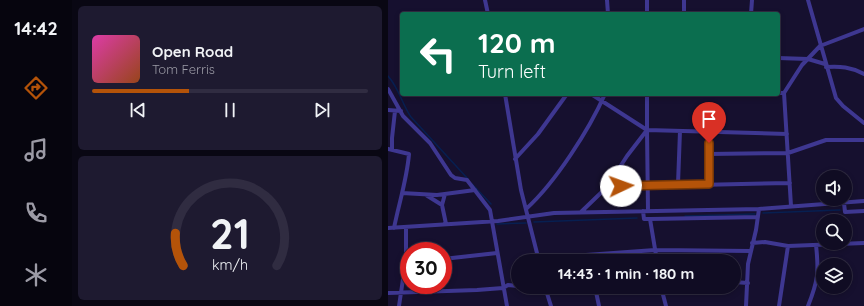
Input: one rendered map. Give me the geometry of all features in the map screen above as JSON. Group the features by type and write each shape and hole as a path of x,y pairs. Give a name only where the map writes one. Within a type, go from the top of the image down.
{"street":[{"path":"485,0 488,12"},
{"path":"607,0 608,12"},
{"path":"647,0 647,12"},
{"path":"684,0 684,12"},
{"path":"751,12 752,0"},
{"path":"808,0 836,98 843,106 864,123"},
{"path":"791,206 784,93 802,65 820,46 864,29"},
{"path":"780,58 808,59 826,66 853,68 864,74"},
{"path":"388,89 409,123 430,143 451,175 455,178 467,180 490,210 507,306"},
{"path":"505,96 515,159 537,254"},
{"path":"515,159 538,134 566,96"},
{"path":"594,96 647,130 787,134"},
{"path":"526,209 538,198 581,139 604,96"},
{"path":"647,96 647,184 644,220 758,217"},
{"path":"388,110 401,111"},
{"path":"394,228 405,185 409,154 390,150 395,111"},
{"path":"581,212 608,186 647,130"},
{"path":"678,184 680,131"},
{"path":"709,132 709,184"},
{"path":"708,154 788,153 826,140 864,140"},
{"path":"608,186 647,184 790,183"},
{"path":"402,193 445,194 475,190"},
{"path":"426,194 442,205"},
{"path":"445,194 442,205 446,224"},
{"path":"852,202 864,201"},
{"path":"388,228 529,218 547,214 581,212 759,209 816,205"},
{"path":"844,206 845,212 864,211"},
{"path":"746,306 752,243 759,209"},
{"path":"650,219 656,254"},
{"path":"406,227 406,242"},
{"path":"752,243 764,242 788,246 816,245"},
{"path":"852,244 864,243"},
{"path":"779,306 788,246"},
{"path":"600,254 655,250 751,251"},
{"path":"808,306 817,284 818,265 816,250"},
{"path":"452,259 497,253"},
{"path":"741,282 748,283"},
{"path":"452,290 503,288 508,285 511,285"},
{"path":"388,293 400,293 399,306"},
{"path":"547,294 551,306"},
{"path":"596,294 599,306"},
{"path":"663,294 666,306"}],"waterway":[{"path":"388,76 395,86 411,117 468,179"},
{"path":"472,184 491,204"},
{"path":"763,213 840,210"},
{"path":"685,216 755,214"},
{"path":"534,222 637,218"},
{"path":"497,224 526,223"}],"route":[{"path":"621,186 647,184 709,184 709,143"}]}
